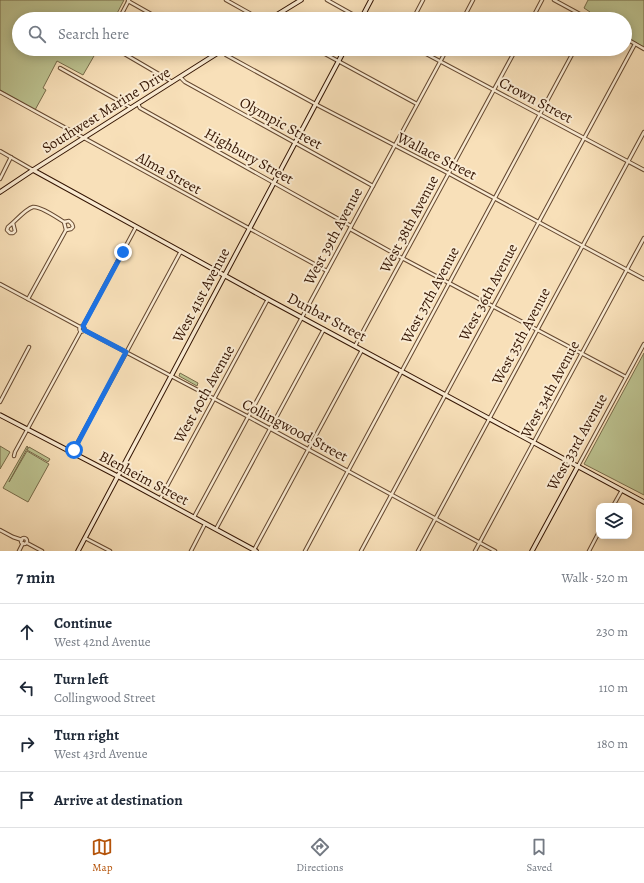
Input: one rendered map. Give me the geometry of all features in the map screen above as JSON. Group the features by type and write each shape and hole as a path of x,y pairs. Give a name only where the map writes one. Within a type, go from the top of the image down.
{"main road":[{"path":"281,12 301,0"},
{"path":"365,12 371,0"},
{"name":"Southwest Marine Drive","path":"0,192 212,56"},
{"name":"West 41st Avenue","path":"78,551 342,56"},
{"name":"Dunbar Street","path":"33,170 644,502"},
{"name":"Blenheim Street","path":"0,414 160,499 248,549 255,551"},
{"name":"West 33rd Avenue","path":"532,551 578,466"}],"street":[{"path":"226,0 247,12"},
{"path":"326,0 348,12"},
{"path":"417,12 423,0"},
{"path":"467,12 473,0"},
{"path":"536,12 542,0"},
{"path":"554,0 576,12"},
{"path":"123,12 129,1 148,12"},
{"path":"632,42 644,49"},
{"name":"West 36th Avenue","path":"632,50 635,44"},
{"path":"128,56 172,82"},
{"name":"Wallace Street","path":"228,56 316,105 644,279"},
{"path":"329,56 417,104"},
{"name":"Crown Street","path":"430,56 644,170"},
{"name":"West 39th Avenue","path":"194,518 442,56"},
{"name":"West 38th Avenue","path":"355,346 512,56"},
{"name":"West 37th Avenue","path":"305,551 571,56"},
{"name":"West 36th Avenue","path":"361,551 628,56"},
{"path":"60,68 131,108"},
{"name":"Olympic Street","path":"180,77 185,82 373,186"},
{"name":"Alma Street","path":"0,92 249,230 327,271"},
{"name":"Highbury Street","path":"138,104 140,108 351,227 402,258 626,377"},
{"name":"West 35th Avenue","path":"418,551 644,132"},
{"name":"Dunbar Street","path":"0,151 33,170"},
{"path":"0,179 11,157"},
{"path":"13,223 34,207 39,208 64,222 69,221 72,224 71,229 66,230 28,299"},
{"path":"64,222 66,230"},
{"path":"14,456 137,226"},
{"name":"West 34th Avenue","path":"475,551 644,238"},
{"path":"72,453 181,251"},
{"name":"Collingwood Street","path":"0,284 495,551"},
{"name":"West 40th Avenue","path":"160,499 268,299"},
{"path":"216,530 324,329"},
{"name":"West 33rd Avenue","path":"578,466 644,344"},
{"path":"0,402 29,347"},
{"path":"255,551 362,350"},
{"path":"615,503 622,490"},
{"path":"190,551 205,524"},
{"path":"0,530 42,551"},
{"path":"19,551 27,540 24,538 22,540"},
{"path":"85,538 110,551"},
{"path":"589,551 596,538"}],"green space":[{"path":"0,0 124,0 118,12 12,12 12,56 94,56 83,75 57,61 43,88 46,90 35,110 0,90"},
{"path":"588,0 644,0 644,47 632,41 632,12 590,12 584,8"},
{"path":"644,353 644,495 584,464"},
{"path":"180,373 198,383 197,386 179,376"},
{"path":"0,446 10,452 0,469"},
{"path":"27,446 28,447 9,482 27,451 49,464 28,502 3,488"},
{"path":"29,447 50,459 48,462 27,450"}],"route":[{"path":"74,450 126,352 84,330 83,326 123,252"}]}
